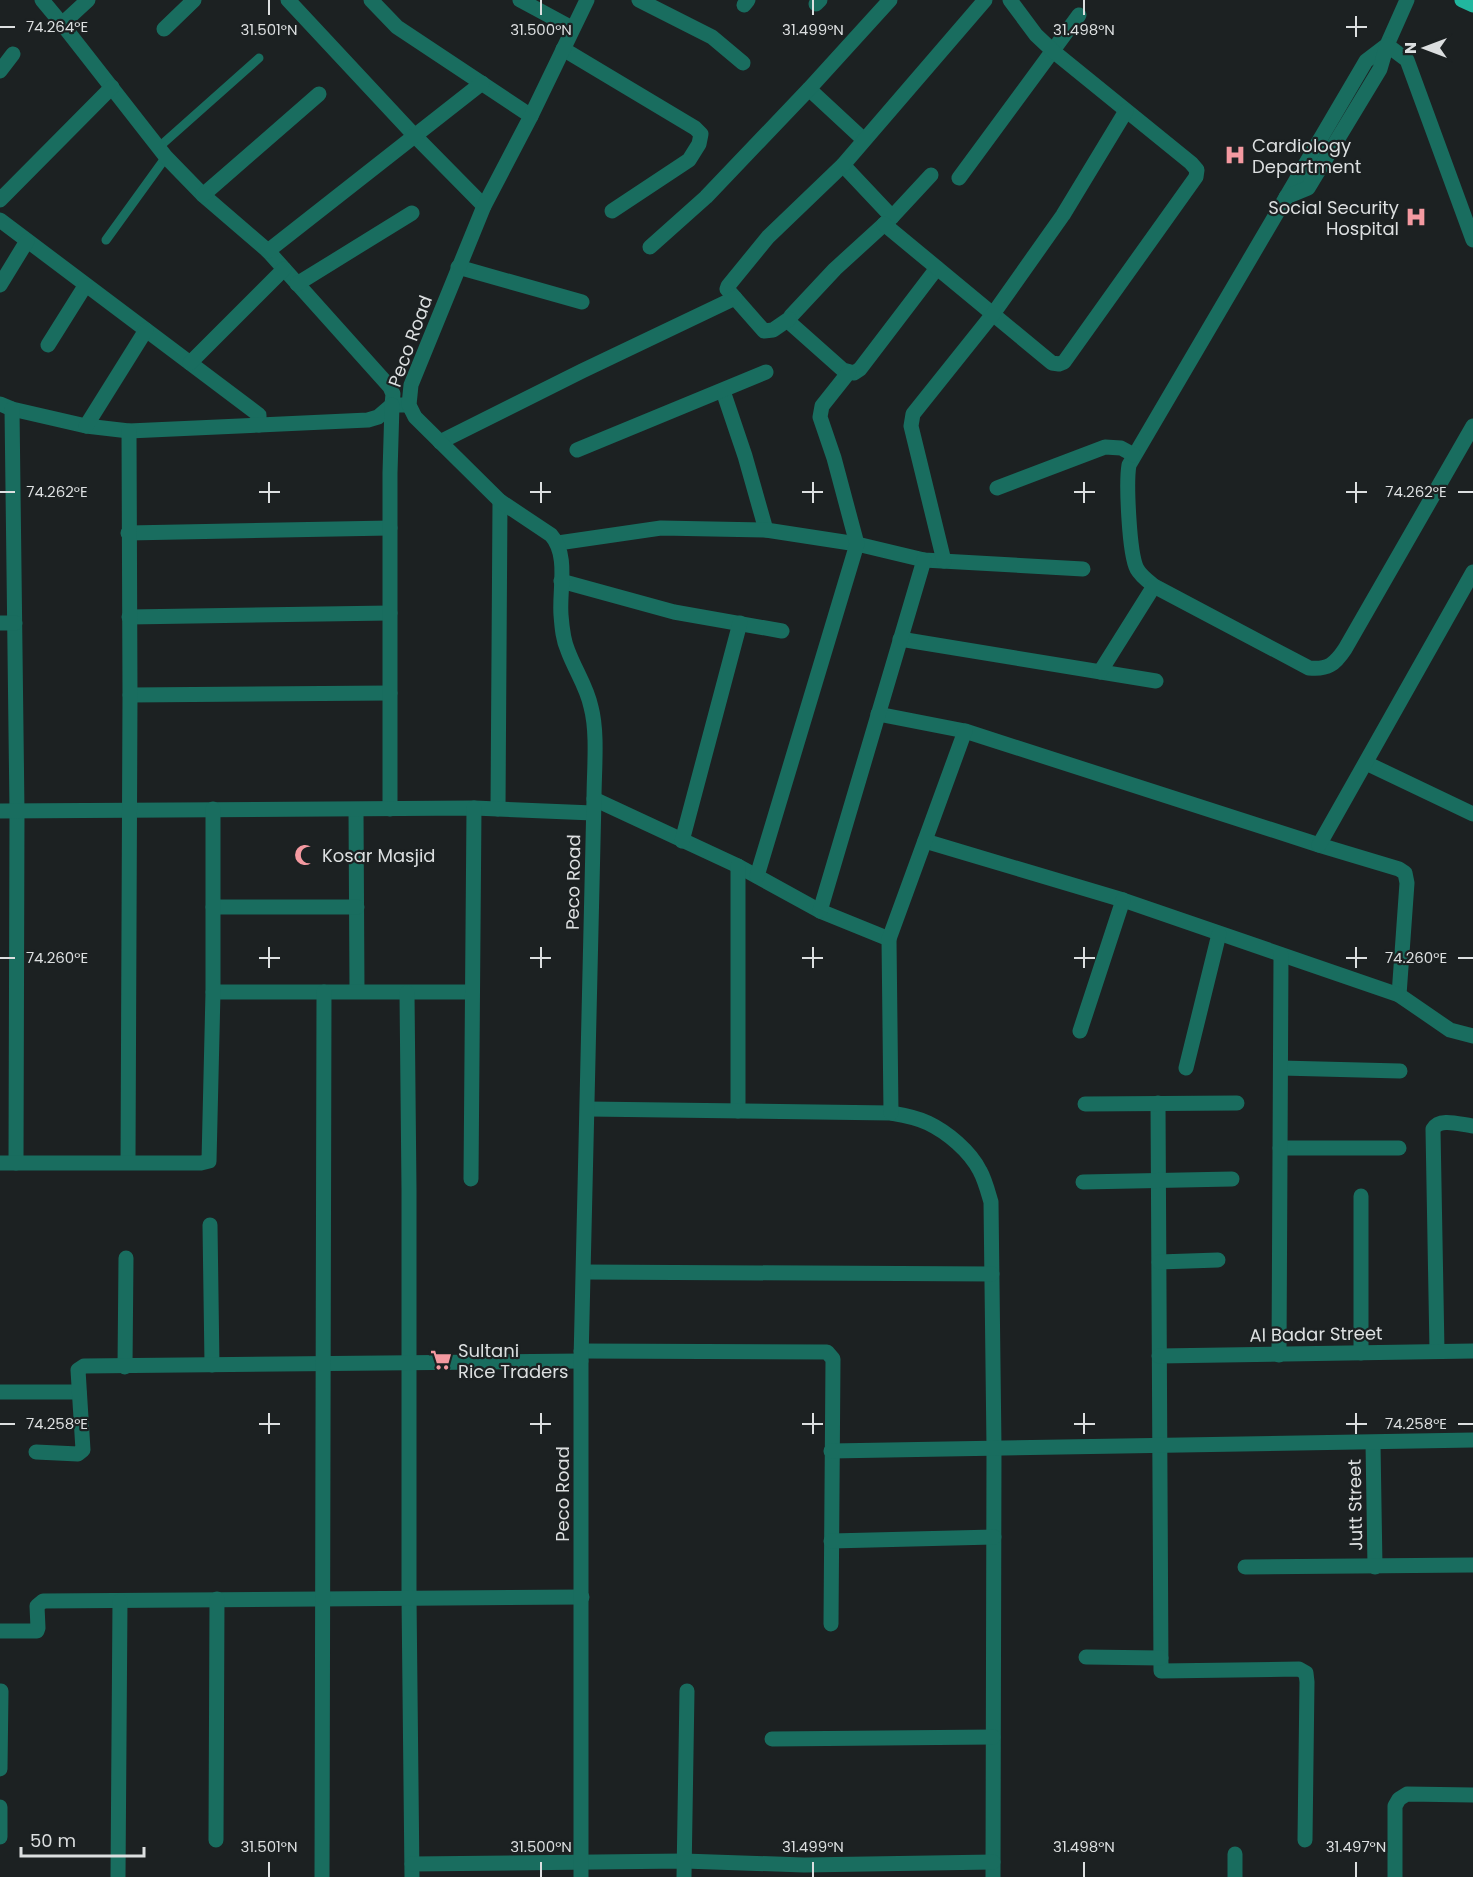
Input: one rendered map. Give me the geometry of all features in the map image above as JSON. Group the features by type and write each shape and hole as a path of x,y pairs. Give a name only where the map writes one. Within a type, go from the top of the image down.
{"main road":[{"path":"1462,0 1473,5"}],"street":[{"path":"42,0 163,152 203,195 268,250 393,390 390,528 390,809"},
{"path":"62,24 88,0"},
{"path":"164,29 194,0"},
{"path":"288,0 484,206"},
{"path":"371,0 397,27 531,116"},
{"path":"520,0 572,28"},
{"name":"Peco Road","path":"581,1869 581,1356 594,806 592,708 563,634 558,543 552,535 500,501 415,417 409,405 411,385 484,206 587,0"},
{"path":"639,0 712,37 743,63"},
{"path":"650,247 706,197 890,0"},
{"path":"931,175 888,220 835,269 789,319 773,330 764,331 727,289 754,252 843,165 985,0"},
{"path":"843,165 888,220 937,268 1052,363 1064,362 1196,177 1197,170 1053,51 1036,35 1010,0"},
{"path":"1407,0 1387,45 1366,61 1129,465 1127,477 1137,569 1154,586 1309,668 1320,669 1330,666 1345,649 1473,426"},
{"path":"959,178 1079,15"},
{"path":"1387,45 1407,60 1473,240"},
{"path":"563,49 695,128 701,134 699,144 689,159 612,210"},
{"path":"0,72 13,54"},
{"path":"268,250 482,83"},
{"path":"0,200 112,87"},
{"path":"808,89 864,140"},
{"path":"203,195 320,94"},
{"path":"944,561 911,426 913,414 993,314 1064,215 1126,111"},
{"path":"297,284 412,213"},
{"path":"0,220 259,415 259,425"},
{"path":"0,285 27,241"},
{"path":"458,267 582,302"},
{"path":"789,319 791,326 843,370 854,373 860,369 937,268"},
{"path":"190,363 284,269"},
{"path":"48,345 85,286"},
{"path":"440,442 735,298"},
{"path":"86,426 146,330"},
{"path":"577,450 766,372"},
{"path":"757,876 857,544 834,458 820,417 822,406 849,372"},
{"path":"723,391 745,456 766,530"},
{"path":"16,1163 17,812 8,623 6,406 86,426 129,431 368,420 378,417 392,405 409,405"},
{"path":"128,1162 129,431"},
{"path":"997,488 1105,447 1121,448 1134,455"},
{"path":"498,809 500,501"},
{"path":"128,533 390,528"},
{"path":"558,543 661,528 766,530 857,544 924,560 1083,569"},
{"path":"820,911 924,560"},
{"path":"1319,845 1473,572"},
{"path":"561,581 674,612 782,631"},
{"path":"1100,672 1154,586"},
{"path":"129,616 390,613"},
{"path":"682,841 740,623"},
{"path":"900,639 1156,681"},
{"path":"130,695 390,693"},
{"path":"878,714 965,731 1399,869 1405,873 1407,883 1399,995"},
{"path":"891,1113 889,939 965,731"},
{"path":"1366,763 1473,814"},
{"path":"0,811 498,809 594,806 738,866 820,911 889,939"},
{"path":"471,1179 474,808"},
{"path":"0,1163 201,1163 209,1161 213,992 213,809"},
{"path":"356,810 357,991"},
{"path":"925,842 1123,900 1399,995 1450,1030 1473,1036"},
{"path":"738,866 738,1111"},
{"path":"1080,1031 1123,900"},
{"path":"213,907 357,907"},
{"path":"1186,1068 1219,934"},
{"path":"1280,1355 1281,955"},
{"path":"213,992 472,992"},
{"path":"322,1877 324,992"},
{"path":"408,993 412,1870 993,1870 992,1202 980,1170 973,1159 945,1134 928,1123 891,1113 588,1109"},
{"path":"1281,1068 1400,1071"},
{"path":"1158,1103 1161,1671 1299,1669 1306,1673 1305,1840"},
{"path":"1085,1104 1237,1103"},
{"path":"1437,1351 1433,1130 1442,1122 1473,1126"},
{"path":"1280,1148 1399,1148"},
{"path":"1083,1182 1232,1179"},
{"path":"1361,1196 1361,1353"},
{"path":"210,1225 212,1365"},
{"path":"125,1366 126,1258"},
{"path":"1159,1262 1218,1260"},
{"path":"584,1272 992,1274"},
{"name":"Al Badar Street","path":"1159,1356 1473,1351"},
{"path":"36,1452 78,1454 83,1450 78,1370 84,1366 409,1362 581,1356 827,1352 833,1359 831,1624"},
{"path":"0,1392 80,1392"},
{"path":"831,1451 1473,1440"},
{"name":"Jutt Street","path":"1373,1443 1375,1567"},
{"path":"831,1541 994,1537"},
{"path":"1245,1567 1472,1565"},
{"path":"0,1631 32,1632 37,1630 37,1606 43,1600 582,1597"},
{"path":"216,1840 217,1599"},
{"path":"118,1877 120,1601"},
{"path":"1086,1657 1161,1658"},
{"path":"0,1769 1,1691"},
{"path":"684,1869 687,1691"},
{"path":"772,1739 993,1737"},
{"path":"1395,1877 1395,1806 1399,1799 1407,1794 1473,1795"},
{"path":"0,1807 0,1837"},
{"path":"1235,1854 1235,1877"}],"lane":[{"path":"106,240 163,152 259,58"}],"place":[{"name":"Cardiology Department","path":"1235,155"},
{"name":"Social Security Hospital","path":"1416,217"},
{"name":"Kosar Masjid","path":"305,855"},
{"name":"Sultani Rice Traders","path":"441,1360"}]}
